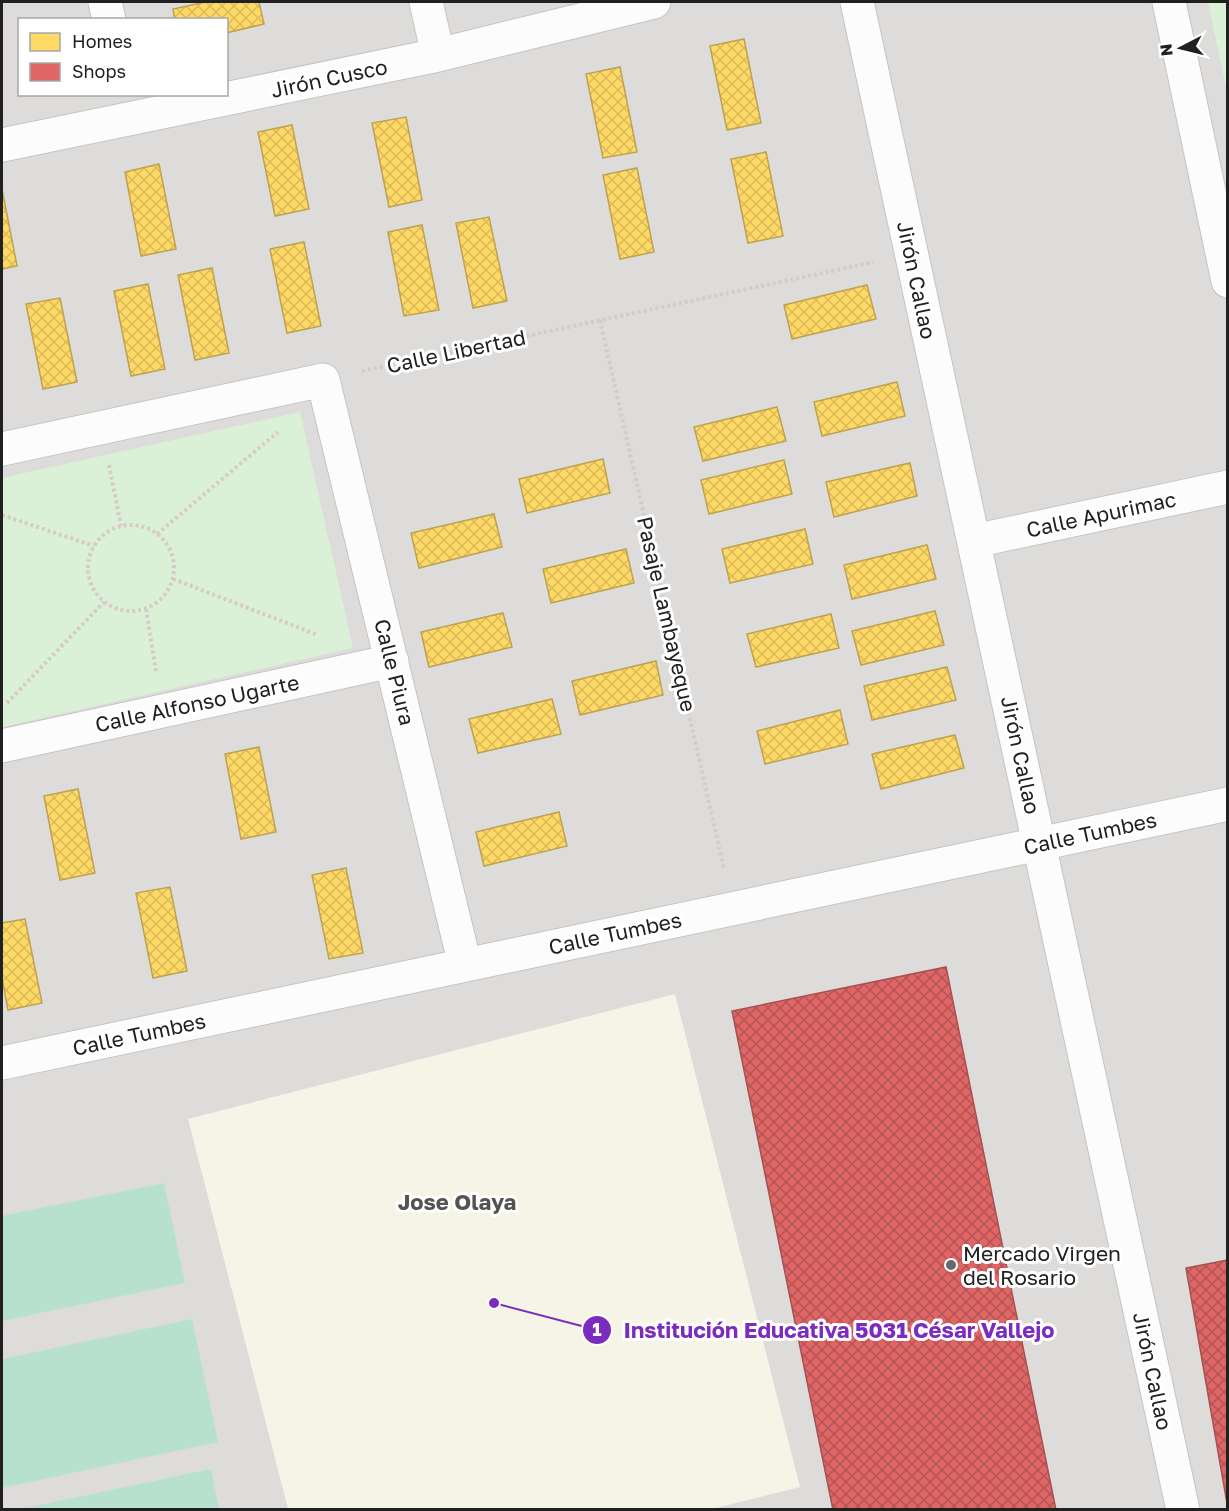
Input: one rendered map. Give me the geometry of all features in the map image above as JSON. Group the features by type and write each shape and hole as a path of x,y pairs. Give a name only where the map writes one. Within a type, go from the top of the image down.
{"street":[{"path":"105,2 109,18"},
{"path":"426,2 438,55"},
{"name":"Jirón Cusco","path":"228,90 438,55 654,2"},
{"name":"Jirón Callao","path":"857,2 1183,1509"},
{"path":"1169,2 1217,179 1227,281"},
{"name":"Jirón Cusco","path":"2,145 128,106 189,96"},
{"path":"2,448 325,385"},
{"name":"Calle Piura","path":"325,385 465,965"},
{"name":"Calle Apurimac","path":"974,541 1227,487"},
{"name":"Calle Alfonso Ugarte","path":"2,746 392,661"},
{"name":"Calle Tumbes","path":"2,1063 1227,804"}],"path":[{"name":"Calle Libertad","path":"325,385 600,320 911,253"},
{"name":"Pasaje Lambayeque","path":"600,320 733,908"},
{"path":"157,534 325,385"},
{"path":"102,428 121,526"},
{"path":"2,515 94,546"},
{"path":"121,526 147,527 157,534 172,554 174,567 173,579 168,592 146,609 132,612 117,609 104,602 96,593 89,576 90,557 94,546 101,537 121,526"},
{"path":"173,579 326,638"},
{"path":"2,708 104,602"},
{"path":"146,609 163,710"}],"shaded area":[{"path":"2,2 1227,2 1227,1509 2,1509"},
{"path":"675,994 800,1487 712,1509 288,1509 188,1119"}],"green space":[{"path":"1208,2 1227,2 1227,92"},
{"path":"300,412 353,648 2,727 2,478"},
{"path":"164,1183 185,1283 2,1321 2,1216"},
{"path":"192,1319 218,1442 2,1488 2,1359"},
{"path":"211,1469 219,1509 21,1509"}],"building: Homes":[{"path":"206,2 259,2 264,24 228,33 228,18 175,18 173,9"},
{"path":"744,39 761,123 727,130 710,46"},
{"path":"620,67 637,152 603,158 586,74"},
{"path":"406,117 422,200 389,207 372,123"},
{"path":"292,125 309,209 275,216 258,132"},
{"path":"766,152 783,236 748,243 731,159"},
{"path":"159,164 176,249 141,256 125,172"},
{"path":"637,168 654,252 620,259 603,175"},
{"path":"2,189 17,266 2,269"},
{"path":"489,217 507,301 473,308 456,223"},
{"path":"422,225 439,310 404,316 388,232"},
{"path":"304,242 321,326 287,333 270,249"},
{"path":"212,268 229,353 195,360 178,275"},
{"path":"148,284 165,369 131,376 114,291"},
{"path":"867,285 876,319 792,339 784,305"},
{"path":"60,298 77,382 43,389 26,304"},
{"path":"897,382 905,416 822,436 814,402"},
{"path":"777,407 786,441 703,461 694,427"},
{"path":"603,459 610,493 527,513 519,479"},
{"path":"784,460 792,494 709,514 701,480"},
{"path":"910,463 917,496 834,517 826,482"},
{"path":"494,514 502,547 419,568 411,533"},
{"path":"805,529 813,564 730,583 722,549"},
{"path":"927,545 936,579 852,599 844,565"},
{"path":"626,549 634,583 551,603 543,569"},
{"path":"935,611 944,645 861,665 852,631"},
{"path":"503,613 512,647 429,667 421,632"},
{"path":"831,614 839,648 756,667 747,634"},
{"path":"656,661 663,695 580,715 572,681"},
{"path":"947,667 956,700 872,720 864,686"},
{"path":"552,699 561,734 478,753 469,719"},
{"path":"840,710 848,744 765,764 757,731"},
{"path":"955,735 964,768 881,789 872,754"},
{"path":"259,747 276,832 241,839 225,754"},
{"path":"78,789 95,873 60,880 44,796"},
{"path":"559,812 567,846 484,866 476,832"},
{"path":"346,868 363,953 329,959 312,875"},
{"path":"170,887 187,971 153,978 136,893"},
{"path":"25,919 42,1003 8,1010 2,978 2,923"}],"building: Shops":[{"path":"946,967 1056,1510 833,1510 732,1011"},
{"path":"1228,1260 1228,1509 1186,1268"}],"place":[{"name":"Mercado Virgen del Rosario","path":"951,1265"},
{"name":"Institución Educativa 5031 César Vallejo","path":"494,1303"}],"district":[{"name":"Jose Olaya","path":"457,1201"}]}
